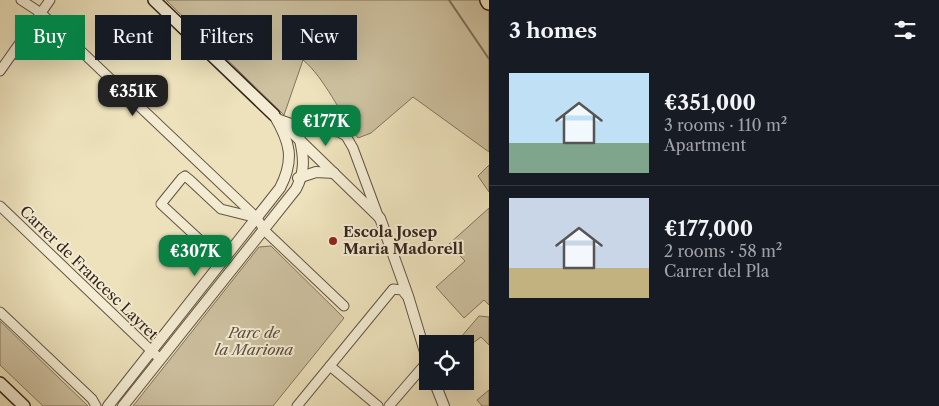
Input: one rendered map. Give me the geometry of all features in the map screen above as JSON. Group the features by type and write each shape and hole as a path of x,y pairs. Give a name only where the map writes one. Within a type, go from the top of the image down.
{"main road":[{"path":"154,0 277,118"},
{"path":"0,383 24,406"}],"street":[{"path":"21,0 41,13 257,218 264,230 344,306"},
{"path":"0,71 50,0"},
{"path":"277,118 380,218"},
{"path":"123,406 156,355 280,188 289,166 289,149 286,137 277,118"},
{"path":"277,118 307,129 339,132 346,136 353,148 380,218 420,335"},
{"path":"108,406 156,355 264,230 296,189 303,176 304,158 300,140"},
{"path":"280,188 303,176 316,172 334,173"},
{"path":"215,254 161,204 182,178 186,176 221,209 257,218"},
{"name":"Carrer de Francesc Layret","path":"0,206 156,355"},
{"path":"297,406 393,289 402,290 408,296"},
{"path":"0,312 92,399 96,406"},
{"path":"330,366 378,406"},
{"path":"389,406 419,372"},
{"path":"438,390 444,406"}],"green space":[{"path":"166,0 489,0 489,152 413,97 371,133 358,138 318,76 303,60 284,115 228,60 272,60 272,15 181,15"},
{"path":"489,165 489,192 478,176"},
{"path":"489,208 489,305 484,300 464,318 436,287 465,261 449,244"},
{"name":"Parc de la Mariona","path":"271,246 344,318 273,406 133,406 259,247"},
{"path":"479,316 489,317 489,345 481,337 474,342 474,335 463,335"},
{"path":"0,321 88,406 43,406 0,365"},
{"path":"489,390 489,406 482,406 477,400"}],"waterway":[{"path":"449,0 489,59"}],"place":[{"name":"Escola Josep Maria Madorell","path":"333,241"}]}
